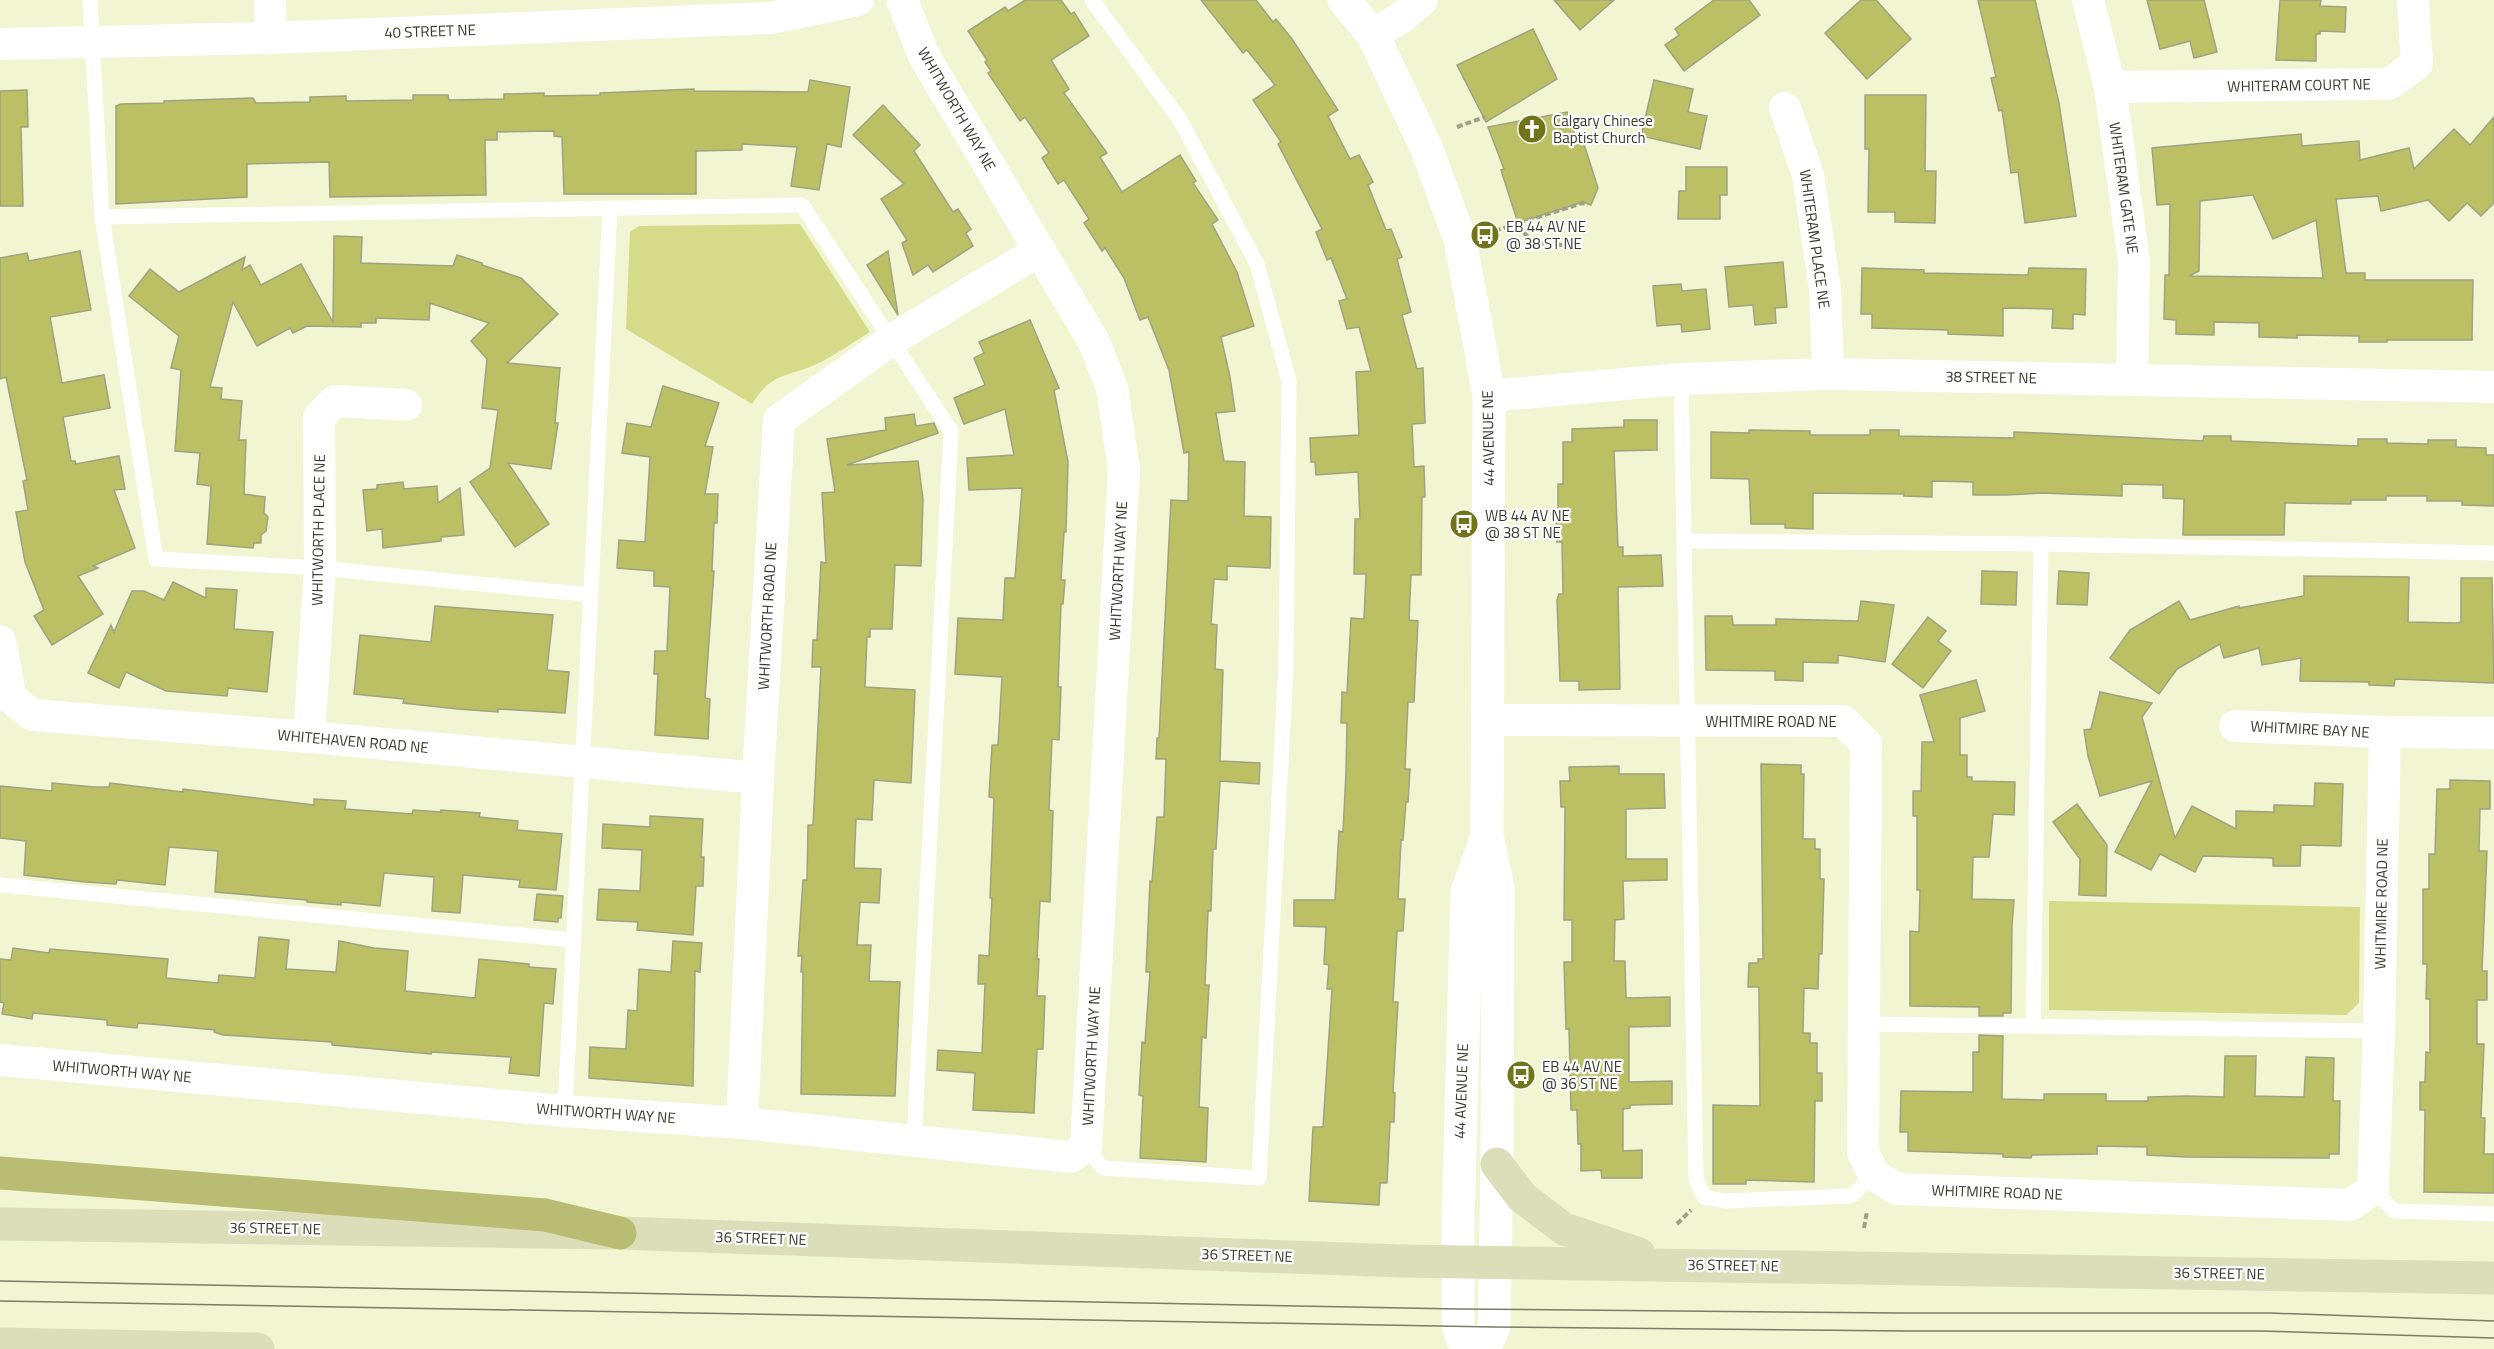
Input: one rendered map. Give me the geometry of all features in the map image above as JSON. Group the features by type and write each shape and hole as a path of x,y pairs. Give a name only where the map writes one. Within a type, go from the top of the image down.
{"main road":[{"path":"1497,1164 1522,1197 1564,1229 1670,1264"},
{"path":"0,1173 545,1215 620,1233"},
{"name":"36 STREET NE","path":"0,1224 620,1233 1494,1263 2494,1278"},
{"path":"0,1344 258,1349"}],"street":[{"path":"270,0 271,38"},
{"name":"40 STREET NE","path":"0,44 271,38 616,12 771,18 858,0"},
{"name":"WHITWORTH WAY NE","path":"0,1060 565,1111 742,1123 1070,1157 1086,1147 1124,470 1113,388 1094,342 924,56 902,0"},
{"name":"44 AVENUE NE","path":"1344,0 1373,35 1426,147 1460,239 1489,396 1487,836 1498,887 1497,1164 1494,1327 1484,1349"},
{"path":"1373,35 1402,17 1422,0"},
{"name":"WHITERAM GATE NE","path":"2088,0 2110,87 2134,261 2132,379"},
{"name":"WHITERAM COURT NE","path":"2110,87 2389,84 2417,64 2413,0"},
{"name":"WHITERAM PLACE NE","path":"1785,108 1808,176 1825,289 1827,374"},
{"name":"WHITWORTH ROAD NE","path":"742,1123 758,778 779,420 890,341 1040,249"},
{"name":"38 STREET NE","path":"1489,396 1681,379 1827,374 2494,387"},
{"name":"WHITWORTH PLACE NE","path":"309,736 320,568 319,417 335,401 406,405"},
{"name":"WHITEHAVEN ROAD NE","path":"0,641 11,698 33,715 309,736 758,778"},
{"name":"WHITMIRE ROAD NE","path":"1489,720 1843,721 1866,744 1863,1152 1874,1175 1897,1189 2350,1205 2373,1189 2379,1031 2385,732"},
{"name":"WHITMIRE BAY NE","path":"2235,726 2385,732"},
{"path":"2385,732 2494,733"},
{"name":"44 AVENUE NE","path":"1466,1349 1458,1326 1458,1262 1467,892 1487,836"}],"lane":[{"path":"90,0 102,217 156,559 320,568 591,595"},
{"path":"1086,1147 1103,1168 1258,1178 1286,666 1289,381 1257,264 1180,120 1092,0"},
{"path":"102,217 802,205 951,431 914,1141"},
{"path":"565,1111 610,208"},
{"path":"1681,379 1696,1179 1704,1197 1725,1201 1851,1196 1874,1175"},
{"path":"1683,541 2041,544 2494,553"},
{"path":"2033,1025 2041,544"},
{"path":"0,885 573,940"},
{"path":"1865,1024 2379,1031"},
{"path":"2373,1189 2394,1212 2494,1214"}],"path":[{"path":"1457,127 1485,117"},
{"path":"1495,231 1583,203 1588,205"},
{"path":"1519,224 1521,231 1540,244 1570,245"}],"green space":[{"path":"800,224 870,332 838,353 774,381 760,393 752,404 626,329 630,232 639,226"},
{"path":"2049,901 2360,907 2359,1003 2346,1015 2049,1010"}],"building":[{"path":"1025,0 1061,0 1071,14 1074,12 1089,36 1051,60 1069,89 1064,93 1107,153 1100,157 1122,192 1180,155 1196,181 1193,183 1218,220 1212,224 1237,272 1254,326 1221,337 1235,411 1216,413 1224,461 1245,462 1244,516 1271,517 1270,568 1227,566 1227,580 1214,579 1211,624 1217,625 1215,669 1223,670 1220,761 1260,763 1259,784 1220,781 1216,849 1213,849 1211,911 1208,911 1205,985 1209,985 1206,1038 1202,1037 1199,1107 1208,1108 1206,1162 1140,1158 1143,1096 1139,1095 1150,972 1146,972 1150,881 1152,882 1157,817 1164,817 1166,759 1156,759 1171,500 1188,501 1189,452 1184,453 1169,370 1148,317 1140,320 1124,278 1105,248 1102,251 1084,223 1089,219 1064,180 1058,184 1042,158 1049,153 1025,117 1020,121 988,73 991,71 985,62 987,60 968,31 1005,7 1008,11"},
{"path":"1201,0 1256,0 1273,22 1276,19 1292,39 1338,110 1328,116 1350,159 1359,155 1373,182 1368,185 1386,230 1391,229 1402,257 1397,259 1411,312 1402,315 1417,369 1423,368 1425,423 1412,424 1414,467 1424,466 1425,497 1422,497 1421,575 1411,575 1409,620 1418,621 1414,702 1408,702 1405,769 1410,769 1408,802 1406,802 1403,840 1401,840 1398,899 1405,899 1403,931 1397,931 1393,1002 1398,1002 1393,1092 1395,1093 1394,1122 1390,1122 1387,1183 1380,1183 1379,1205 1309,1201 1313,1127 1323,1127 1332,989 1327,989 1329,965 1324,964 1326,927 1294,926 1294,900 1335,900 1339,831 1343,832 1346,772 1347,723 1341,723 1342,692 1347,693 1351,618 1364,619 1366,574 1354,574 1355,519 1360,519 1358,472 1316,475 1315,462 1311,462 1310,438 1359,435 1356,372 1371,371 1359,327 1347,329 1339,301 1347,299 1331,258 1327,260 1316,232 1322,229 1278,144 1281,142 1253,100 1275,85 1247,50 1243,53"},
{"path":"1554,0 1614,0 1580,30"},
{"path":"1714,0 1749,0 1760,15 1684,71 1665,45 1679,35 1675,29"},
{"path":"1861,0 1876,0 1911,39 1867,79 1825,33"},
{"path":"1978,0 2035,0 2059,103 2076,216 2025,223 2018,172 2011,173 2002,110 1999,111 1991,78 1996,77"},
{"path":"2147,0 2204,0 2217,52 2194,58 2190,41 2160,49"},
{"path":"2280,0 2321,0 2320,6 2346,7 2345,32 2320,31 2320,34 2316,34 2316,61 2276,60"},
{"path":"1533,29 1557,79 1486,122 1457,65"},
{"path":"810,80 850,87 841,147 827,144 819,190 791,186 797,147 742,144 742,150 696,151 696,194 564,194 562,137 554,136 554,131 497,132 497,140 485,140 486,195 330,197 329,162 247,164 247,197 116,204 116,106 121,104 253,98 256,103 310,102 310,97 346,96 346,101 413,100 413,95 448,95 449,100 504,99 504,94 600,95 600,93 694,89 694,91 808,92"},
{"path":"1654,80 1693,89 1688,112 1707,116 1700,149 1641,136"},
{"path":"27,90 28,127 21,127 23,206 0,206 0,91"},
{"path":"1865,95 1926,95 1925,171 1936,171 1935,223 1895,222 1895,212 1868,212 1869,149 1865,149"},
{"path":"883,105 920,145 914,151 953,212 958,209 971,229 966,233 973,246 933,272 928,265 913,275 902,243 907,240 881,199 904,184 853,135"},
{"path":"1567,112 1578,144 1583,141 1598,188 1591,205 1583,202 1518,223 1501,170 1504,169 1488,127"},
{"path":"2494,117 2494,203 2481,216 2467,203 2449,221 2428,200 2381,211 2378,196 2336,199 2346,273 2365,273 2365,280 2473,280 2472,340 2359,342 2359,336 2259,337 2259,323 2214,322 2214,335 2176,334 2176,320 2164,319 2165,275 2169,275 2170,204 2157,205 2152,148 2301,134 2302,146 2359,141 2360,160 2409,148 2414,169 2454,129 2470,145","holes":["2253,195 2273,239 2316,220 2323,278 2189,276 2199,271 2200,201"]},
{"path":"1686,167 1727,167 1727,195 1720,195 1720,219 1678,219 1679,191 1686,191"},
{"path":"334,236 362,237 361,263 453,266 457,255 482,263 482,265 521,278 558,314 507,363 560,368 555,423 558,423 551,469 508,463 549,524 515,547 470,482 490,468 498,410 482,408 487,359 471,341 489,323 430,303 429,320 376,318 376,323 361,323 361,327 307,326 293,333 290,328 257,346 233,302 210,387 222,388 221,399 242,401 239,440 246,440 244,494 265,497 264,513 268,517 266,531 261,535 261,543 254,543 253,548 207,544 211,486 197,484 200,453 175,451 181,370 171,368 179,336 129,296 150,269 179,292 245,257 242,270 250,265 261,285 301,264 333,322"},
{"path":"80,251 91,310 50,317 62,383 104,375 110,408 63,417 71,461 75,461 76,464 119,456 125,489 114,490 135,548 93,566 98,568 78,576 103,614 52,645 34,616 44,610 25,562 16,512 28,510 23,481 27,480 6,377 0,379 0,258 27,253 29,261"},
{"path":"888,251 898,315 867,265"},
{"path":"1783,262 1787,307 1775,308 1776,323 1755,325 1753,305 1729,307 1725,267"},
{"path":"1862,268 1924,270 1924,273 2028,275 2029,268 2086,269 2085,315 2073,314 2073,329 2052,328 2053,309 2003,308 2003,336 1948,334 1948,330 1872,328 1872,314 1861,314"},
{"path":"1681,284 1682,291 1706,289 1710,329 1682,332 1681,324 1657,326 1653,286"},
{"path":"1030,320 1059,388 1054,390 1068,462 1066,532 1064,532 1061,580 1065,580 1063,604 1061,604 1059,740 1052,739 1049,810 1053,811 1050,902 1040,901 1037,959 1039,959 1037,996 1045,996 1043,1049 1037,1049 1034,1113 973,1110 975,1073 937,1070 938,1050 982,1053 985,984 978,984 979,955 989,956 992,898 990,898 994,798 989,797 992,745 998,745 1002,677 955,674 958,618 1003,620 1005,578 1015,578 1022,488 969,490 967,458 1014,455 1005,409 964,424 954,398 985,385 974,358 984,353 979,342"},
{"path":"663,386 719,403 705,446 713,447 705,494 718,494 717,523 714,523 712,571 714,571 705,698 710,699 708,739 655,735 658,674 654,674 655,651 667,651 670,587 654,586 654,571 617,568 619,540 645,542 650,457 622,453 627,423 651,427"},
{"path":"914,414 916,426 934,423 938,433 847,465 918,461 923,499 921,566 895,565 892,629 870,629 870,637 867,637 865,687 915,690 911,783 874,780 872,820 856,819 854,868 881,869 879,903 860,902 857,945 871,945 869,981 900,982 895,1096 801,1094 803,972 801,972 802,956 798,956 803,880 807,880 808,825 813,825 821,667 812,667 813,640 817,640 821,562 826,563 822,493 835,492 827,439 886,430 885,418"},
{"path":"1624,420 1657,420 1657,450 1614,451 1618,547 1623,547 1623,556 1661,555 1663,586 1618,587 1620,689 1579,690 1579,681 1560,681 1557,600 1559,594 1563,594 1562,542 1557,542 1556,513 1558,513 1558,484 1563,484 1563,442 1572,442 1572,429 1624,427"},
{"path":"1749,430 1810,431 1810,435 1870,435 1870,430 1899,430 1899,436 2014,438 2014,432 2203,441 2204,436 2231,436 2231,441 2358,446 2358,439 2387,439 2387,443 2428,444 2428,440 2456,440 2456,447 2486,448 2486,455 2494,455 2494,506 2462,505 2462,501 2427,501 2427,496 2386,496 2386,500 2351,500 2351,504 2285,503 2284,535 2183,535 2184,499 2163,498 2163,485 2122,484 2122,496 2041,493 1973,495 1973,482 1932,481 1932,497 1904,496 1904,494 1813,493 1813,529 1785,528 1785,524 1751,524 1749,479 1711,478 1711,432 1749,433"},
{"path":"403,482 404,489 437,486 438,503 460,488 464,535 441,537 441,541 383,548 382,529 367,531 363,490 377,489 377,485"},
{"path":"1982,571 2017,572 2016,605 1981,604"},
{"path":"2059,571 2089,573 2087,605 2057,604"},
{"path":"2304,576 2409,577 2408,622 2457,623 2461,622 2461,578 2492,578 2494,683 2395,679 2394,686 2369,685 2369,682 2300,681 2301,658 2262,665 2259,648 2224,658 2220,644 2177,669 2159,694 2110,658 2130,630 2179,601 2190,620 2239,606 2239,608 2304,596"},
{"path":"173,582 206,598 206,588 237,590 234,629 273,632 267,692 228,688 227,696 166,691 126,672 119,688 88,673 111,625 114,632 132,591 144,591 164,600"},
{"path":"1861,601 1894,605 1885,662 1838,655 1838,663 1803,662 1803,681 1775,680 1775,671 1706,670 1705,616 1732,616 1733,625 1776,625 1776,619 1858,621"},
{"path":"435,606 553,615 547,670 569,672 565,713 458,709 403,703 404,699 354,694 360,635 431,642"},
{"path":"1928,617 1946,631 1938,641 1951,651 1923,688 1892,664"},
{"path":"1976,680 1985,711 1960,718 1960,755 1967,755 1967,777 1972,777 1972,781 2015,782 2014,815 1993,814 1989,857 1973,857 1972,899 2014,900 2011,1013 2003,1013 2003,1016 1979,1016 1979,1007 1910,1006 1910,931 1919,932 1920,890 1917,890 1917,816 1913,816 1913,791 1921,791 1922,742 1934,742 1920,695"},
{"path":"2100,692 2152,703 2142,717 2175,838 2192,806 2236,829 2236,811 2274,812 2274,805 2314,806 2315,783 2343,784 2341,846 2301,845 2300,866 2273,866 2273,858 2203,856 2195,872 2160,854 2151,870 2115,852 2152,781 2100,796 2088,756 2084,730 2091,729"},
{"path":"1761,764 1801,765 1801,774 1804,774 1803,839 1815,839 1815,849 1820,849 1820,879 1824,879 1822,954 1819,954 1818,989 1804,988 1803,1033 1810,1033 1810,1043 1817,1043 1817,1073 1822,1073 1822,1101 1815,1101 1814,1182 1746,1180 1746,1184 1713,1184 1713,1105 1760,1106 1759,987 1748,987 1749,963 1758,963 1758,959 1763,959"},
{"path":"1619,766 1619,774 1664,774 1665,808 1626,809 1626,859 1667,859 1667,880 1623,881 1624,919 1615,920 1614,961 1625,961 1626,998 1670,997 1670,1026 1629,1027 1629,1082 1672,1081 1672,1104 1630,1105 1630,1108 1623,1109 1623,1151 1642,1150 1642,1178 1602,1178 1601,1170 1581,1171 1577,1110 1571,1110 1569,1029 1566,1029 1564,962 1572,962 1572,920 1564,920 1565,807 1561,807 1560,781 1570,781 1569,767"},
{"path":"2450,780 2490,781 2490,809 2480,809 2479,851 2487,851 2482,971 2487,971 2487,1000 2477,1000 2477,1044 2484,1044 2481,1118 2485,1118 2484,1154 2494,1154 2494,1193 2424,1192 2425,1110 2420,1110 2420,1082 2425,1082 2426,1052 2430,1053 2430,999 2426,999 2427,964 2423,964 2423,889 2429,889 2429,854 2435,854 2437,789 2450,789"},
{"path":"52,783 109,787 110,783 183,792 183,789 314,805 314,799 346,801 345,809 412,814 413,810 441,812 441,810 480,813 479,817 518,821 517,830 562,834 556,890 519,887 520,880 463,875 460,913 432,911 434,877 384,873 380,906 341,902 341,905 215,892 218,851 169,847 165,885 117,880 116,884 85,882 24,875 26,841 0,838 0,786 52,791"},
{"path":"2077,804 2107,845 2106,896 2079,895 2080,859 2053,822"},
{"path":"650,816 703,819 701,857 704,857 703,886 696,886 693,935 637,930 638,922 597,920 599,889 640,891 642,850 602,848 603,824 650,827"},
{"path":"537,894 563,896 561,918 558,918 558,922 534,920"},
{"path":"259,937 289,940 286,969 336,972 339,941 374,948 408,951 405,991 475,998 479,959 556,969 553,1004 544,1003 539,1076 509,1073 511,1057 432,1052 431,1054 332,1045 332,1042 223,1035 214,1032 215,1030 162,1025 138,1023 137,1028 107,1025 107,1020 33,1013 32,1019 2,1014 4,1003 0,1002 0,959 11,960 13,948 49,953 50,949 168,959 166,978 218,983 219,975 255,978"},
{"path":"673,941 702,943 700,972 695,971 693,1086 589,1078 590,1047 626,1049 628,1010 637,1011 639,969 671,972"},
{"path":"1979,1035 2003,1036 2002,1099 2044,1100 2044,1094 2106,1094 2106,1101 2148,1101 2148,1097 2224,1097 2225,1056 2256,1056 2255,1096 2304,1097 2306,1057 2334,1058 2333,1101 2340,1101 2339,1154 2329,1154 2329,1158 2186,1157 2147,1155 2147,1147 2097,1146 2097,1154 2032,1155 2031,1158 2003,1157 2003,1154 1908,1151 1908,1132 1900,1132 1901,1091 1973,1092 1973,1052 1979,1052"}],"tram line":[{"path":"0,1281 1458,1309 1901,1313 2270,1313 2494,1321"},
{"path":"0,1301 1494,1327 1908,1331 2261,1331 2494,1338"}],"place":[{"name":"Calgary Chinese Baptist Church","path":"1532,129"},
{"name":"EB 44 AV NE @ 38 ST NE","path":"1485,235"},
{"name":"WB 44 AV NE @ 38 ST NE","path":"1464,524"},
{"name":"EB 44 AV NE @ 36 ST NE","path":"1521,1075"}]}
